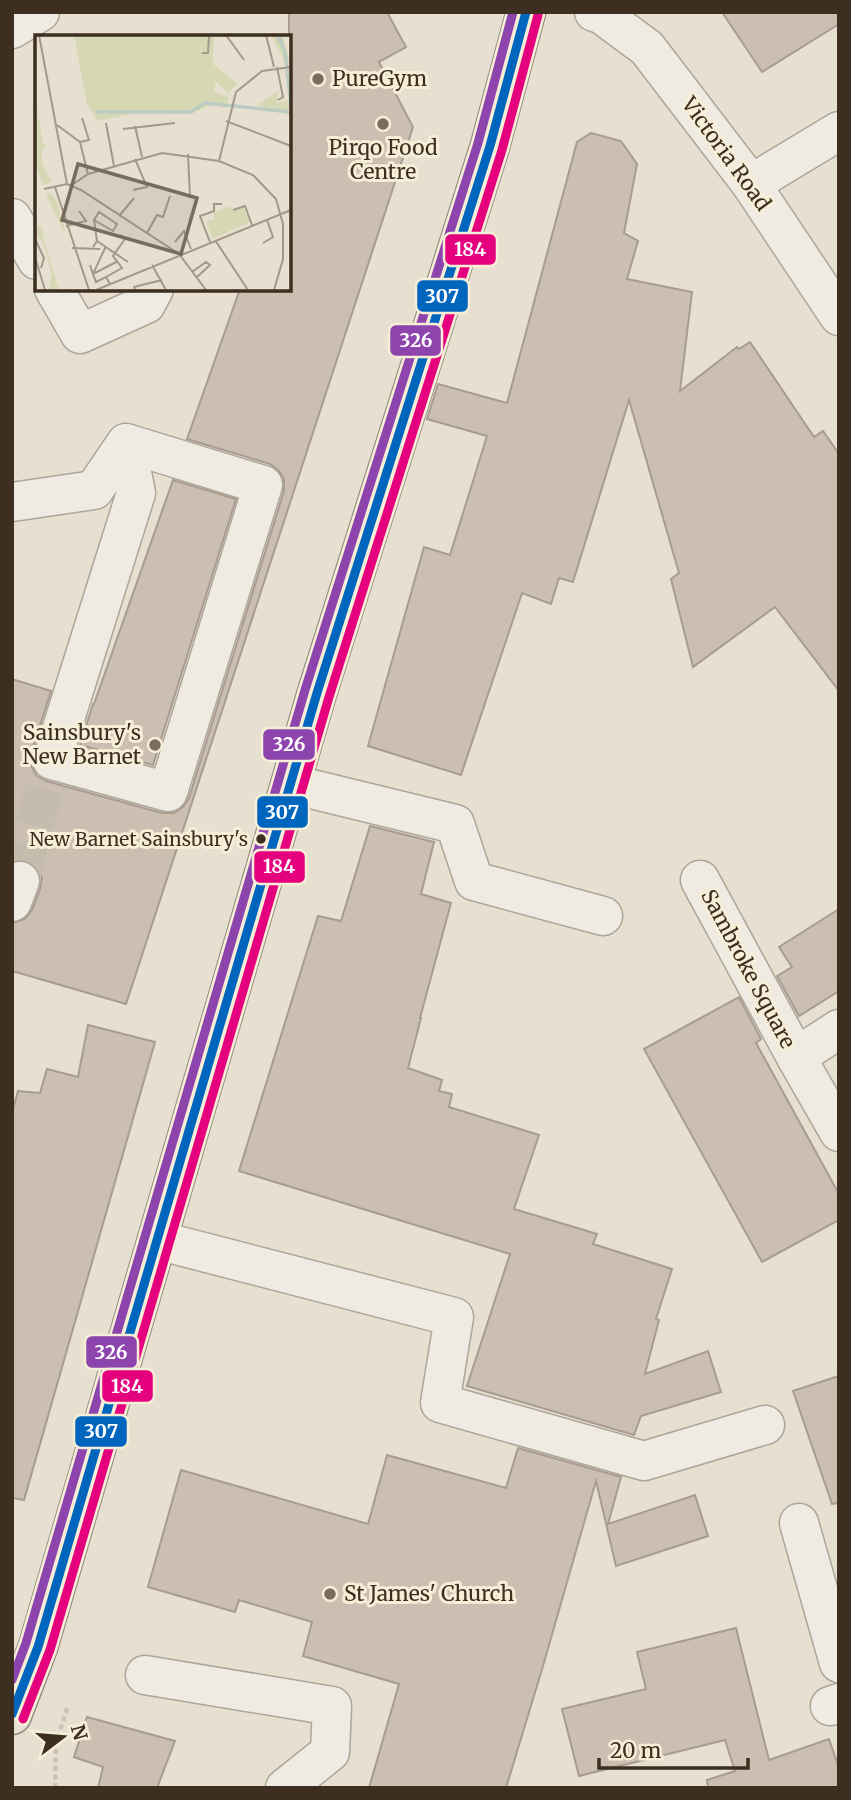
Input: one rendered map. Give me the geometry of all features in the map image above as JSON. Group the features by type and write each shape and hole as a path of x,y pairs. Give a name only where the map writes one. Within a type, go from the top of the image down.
{"main road":[{"path":"12,1715 38,1647 317,693 490,146 526,12"}],"street":[{"path":"12,29 40,12"},
{"name":"Victoria Road","path":"594,12 601,14 647,48 751,184 839,316"},
{"path":"751,184 839,131"},
{"path":"12,218 35,257"},
{"path":"55,290 80,334 146,304 153,290"},
{"path":"12,502 94,490 126,443"},
{"path":"126,443 263,485 168,792 49,771 136,493 126,443"},
{"path":"291,784 456,824 474,881 603,916"},
{"name":"Sambroke Square","path":"700,880 839,1132"},
{"name":"Sambroke Square","path":"796,1057 839,1030"},
{"path":"157,1240 454,1317 440,1404 644,1461 765,1426"},
{"path":"799,1523 839,1663"},
{"path":"145,1675 332,1706 330,1752 285,1788"}],"building":[{"path":"289,12 387,12 406,47 379,62 413,127 126,1004 12,971 12,923 25,919 32,910 42,878 37,868 28,861 12,861 12,679 51,691 31,754 31,766 37,776 46,781 162,813 174,813 183,807 189,798 284,491 284,479 270,464 187,439 240,290 290,290"},
{"path":"722,12 839,12 839,24 762,72"},
{"path":"591,133 621,141 637,164 624,233 638,241 627,279 692,292 680,391 737,347 739,349 750,342 814,437 823,431 839,454 839,691 775,607 693,667 671,579 679,573 629,400 573,582 559,578 551,604 522,593 461,775 368,746 424,547 450,555 487,436 427,419 438,384 507,403 577,142"},
{"path":"173,480 236,499 153,765 80,745"},
{"path":"370,826 434,842 421,894 451,903 408,1068 442,1080 439,1091 452,1094 449,1107 539,1135 514,1209 597,1234 593,1244 672,1269 656,1319 659,1320 645,1374 708,1351 721,1392 641,1416 634,1435 467,1386 510,1254 239,1171 318,916 341,921"},
{"path":"839,909 839,991 799,1016 777,976 792,967 779,947"},
{"path":"739,997 761,1039 756,1043 839,1194 839,1220 762,1262 644,1049"},
{"path":"88,1025 155,1042 24,1500 12,1498 12,1113 18,1091 40,1093 47,1069 78,1077"},
{"path":"839,1376 839,1503 832,1504 793,1391"},
{"path":"518,1448 621,1477 608,1524 695,1495 708,1536 616,1566 596,1481 506,1788 369,1788 399,1684 303,1656 312,1622 239,1600 235,1612 148,1587 181,1470 368,1524 387,1455 506,1488"},
{"path":"736,1628 769,1760 829,1739 839,1768 839,1788 708,1788 707,1780 735,1771 725,1740 579,1776 562,1709 646,1689 637,1652"},
{"path":"87,1717 175,1741 157,1788 98,1788 103,1767 74,1757"}],"tunnel":[{"path":"20,881 46,782"}],"transit line":[{"name":"326","path":"12,1680 26,1643 305,690 478,143 513,12"},
{"name":"307","path":"12,1714 38,1647 317,693 490,146 526,12"},
{"name":"184","path":"23,1719 50,1650 329,697 502,150 538,15"}],"place":[{"name":"PureGym","path":"318,79"},
{"name":"Pirqo Food Centre","path":"383,124"},
{"name":"Sainsbury's New Barnet","path":"155,745"},
{"name":"New Barnet Sainsbury's","path":"261,839"},
{"name":"St James' Church","path":"330,1594"}]}
